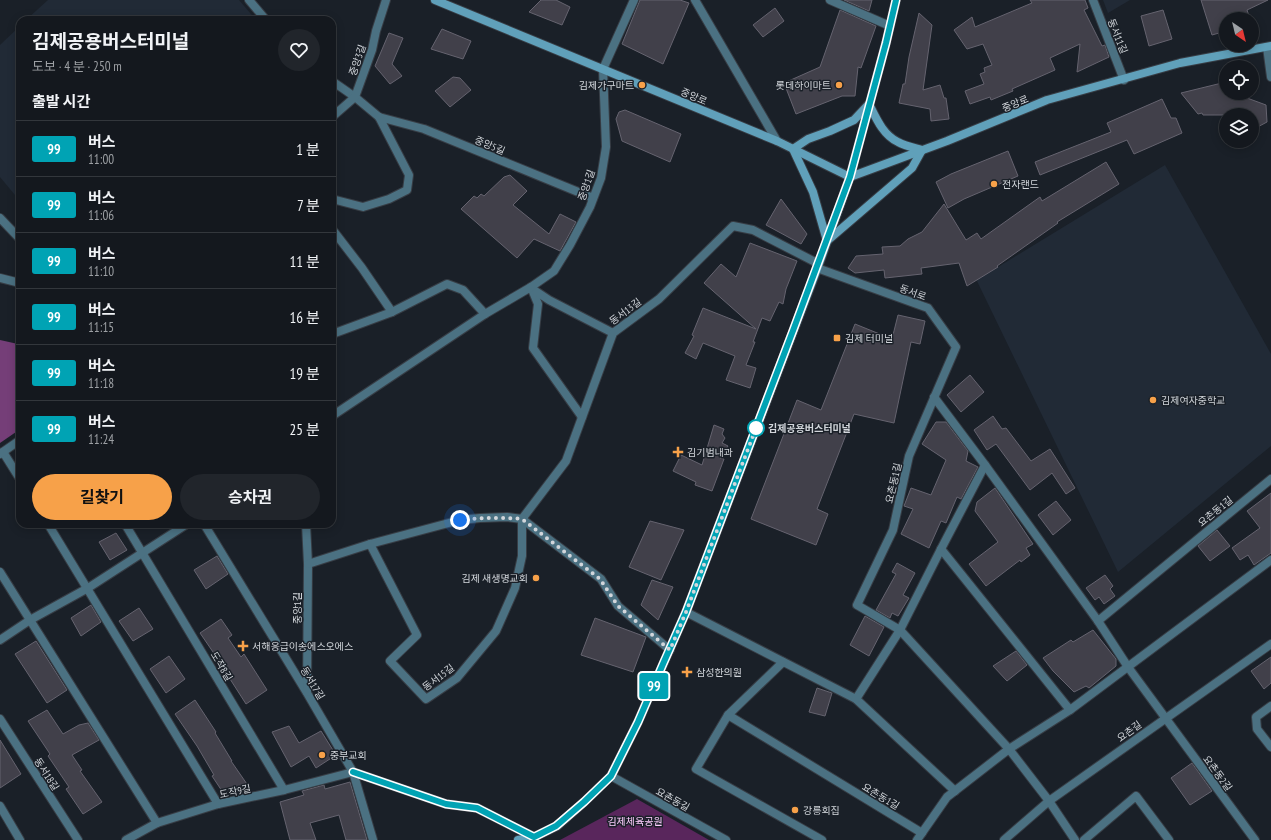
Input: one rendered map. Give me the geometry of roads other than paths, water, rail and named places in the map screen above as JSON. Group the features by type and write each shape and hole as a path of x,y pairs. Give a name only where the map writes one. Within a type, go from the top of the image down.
{"street":[{"path":"249,0 263,16"},
{"name":"중앙3길","path":"336,114 355,97 372,50 376,31 386,0"},
{"name":"중앙로","path":"435,0 777,141 850,177 1047,100 1124,80 1180,63 1269,46"},
{"path":"603,68 634,0"},
{"path":"696,0 777,141"},
{"path":"830,0 890,26"},
{"path":"518,840 534,837 556,826 611,776 638,722 686,612 818,266 850,177 896,0"},
{"name":"동서11길","path":"1093,0 1124,80"},
{"path":"1269,46 1271,77"},
{"name":"중앙1길","path":"336,413 485,314 531,287 554,270 570,245 590,207 592,198 601,178 606,147 603,68"},
{"name":"중앙5길","path":"336,84 379,117 408,176 408,190 389,199 363,207 336,200"},
{"path":"827,241 812,192 793,148 808,139 854,120 870,104"},
{"path":"827,241 912,168 922,150 898,142 887,134 878,122 870,104"},
{"name":"중앙5길","path":"379,117 424,129 592,198"},
{"path":"0,218 16,235"},
{"name":"동서13길","path":"522,519 566,461 613,333 659,298 733,226 753,230 818,266"},
{"path":"336,234 362,268 392,312"},
{"name":"동서로","path":"818,266 928,308 956,347 934,397"},
{"path":"0,278 16,282"},
{"path":"336,329 392,312 447,284 464,290 485,314"},
{"path":"531,287 549,300 613,333"},
{"path":"531,287 538,304 533,348 582,417"},
{"path":"934,397 986,465 1098,620 1128,667"},
{"name":"요촌동1길","path":"934,397 910,456 893,530 857,605 900,630 1009,749 1049,801 1075,840"},
{"path":"16,443 2,453 16,473"},
{"path":"856,699 900,630 940,549 986,465"},
{"name":"요촌동1길","path":"1098,620 1271,479"},
{"path":"308,564 370,544 460,520 507,517 522,519 600,579 618,606 670,650"},
{"name":"동서15길","path":"370,544 417,635 390,660 426,699 457,678 496,631 515,588 522,556 522,519"},
{"path":"50,528 218,804"},
{"name":"도작8길","path":"128,528 284,790"},
{"path":"0,640 30,620 88,588 181,528"},
{"name":"동서17길","path":"206,528 307,693 353,772 373,840"},
{"name":"중앙1길","path":"306,528 308,564 307,693"},
{"path":"940,549 1070,710"},
{"path":"917,840 947,797 1009,749 1070,710 1271,560"},
{"path":"0,572 157,823"},
{"path":"686,612 856,699 955,791"},
{"name":"요촌길","path":"1004,840 1049,801 1165,717 1271,644"},
{"path":"783,662 728,715 696,768 822,840"},
{"name":"요촌동2길","path":"1128,667 1255,840"},
{"path":"1271,706 1256,716 1257,729 1271,747"},
{"name":"요촌동1길","path":"728,715 922,833"},
{"name":"동서18길","path":"0,719 78,840"},
{"path":"353,772 446,804 477,808 534,837"},
{"name":"도작9길","path":"126,840 157,823 218,804 284,790 353,772"},
{"name":"요촌동길","path":"611,776 726,840"},
{"path":"1084,840 1136,796 1169,840"},
{"path":"0,806 20,840"}],"place":[{"name":"김제가구마트","path":"642,85"},
{"name":"롯데하이마트","path":"839,85"},
{"name":"전자랜드","path":"994,184"},
{"name":"김제 터미널","path":"837,338"},
{"name":"김제여자중학교","path":"1153,400"},
{"name":"김제공용버스터미널","path":"756,428"},
{"name":"김기범내과","path":"678,452"},
{"name":"김제 새생명교회","path":"536,578"},
{"name":"서해응급이송에스오에스","path":"243,646"},
{"name":"삼성한의원","path":"687,672"},
{"name":"중부교회","path":"322,755"},
{"name":"강릉회집","path":"795,810"}],"park label":[{"name":"김제체육공원","path":"635,821"}]}
